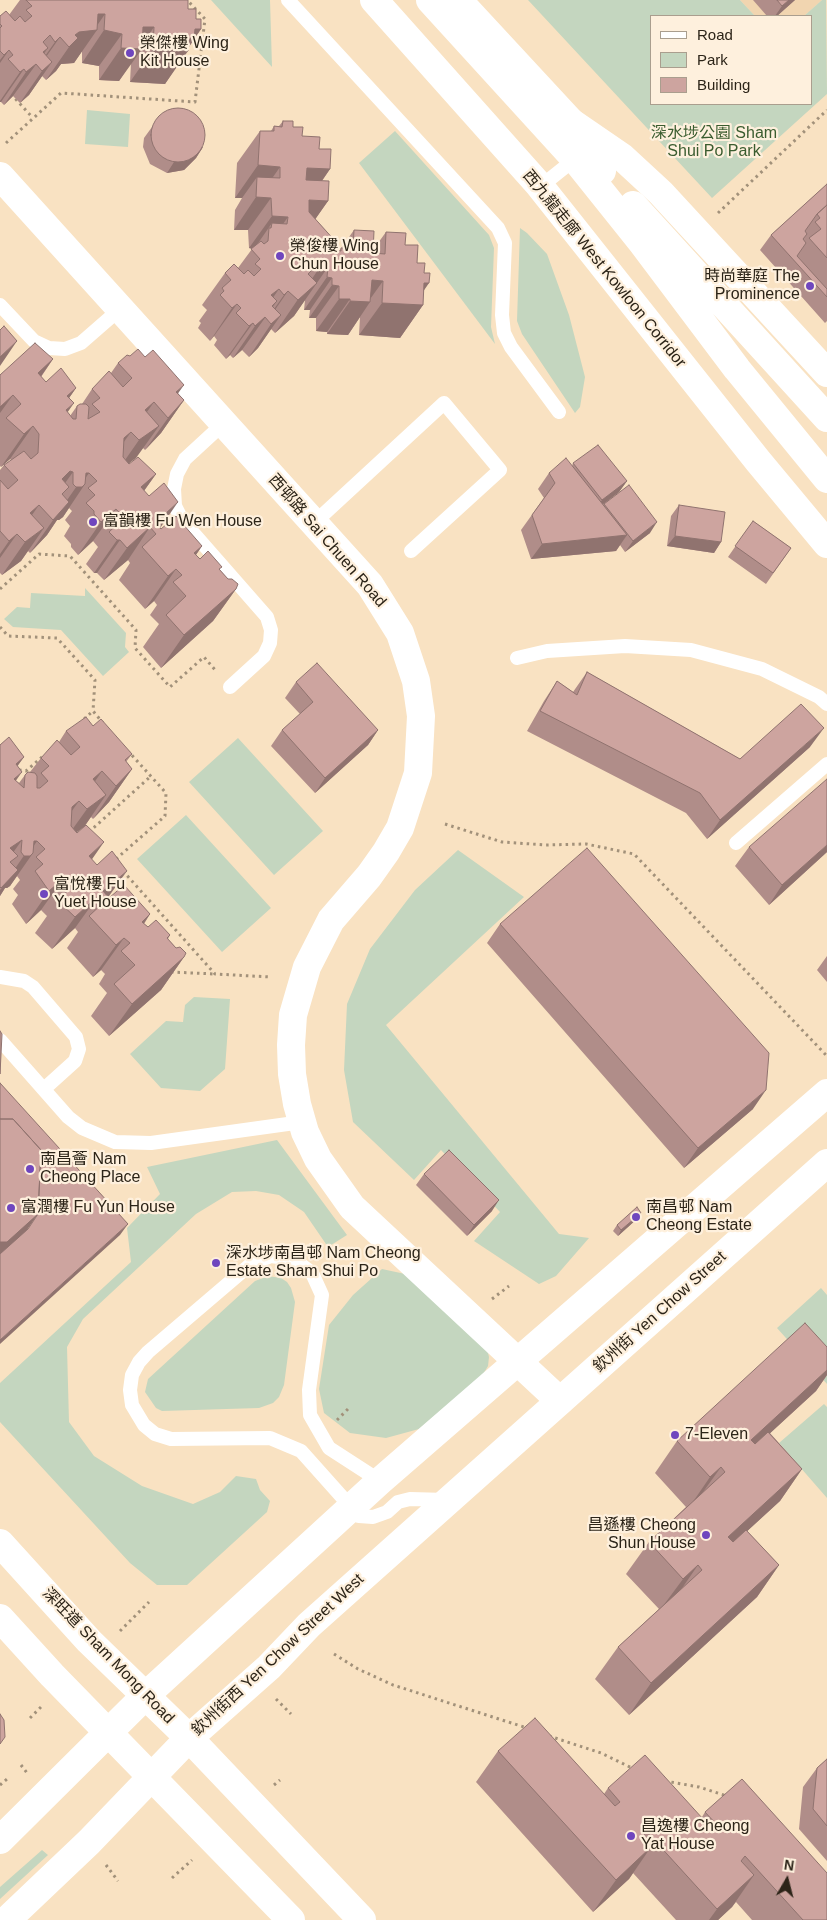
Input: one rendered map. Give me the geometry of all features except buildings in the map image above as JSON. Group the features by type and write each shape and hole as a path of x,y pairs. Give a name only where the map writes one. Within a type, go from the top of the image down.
{"main road":[{"name":"西九龍走廊 West Kowloon Corridor","path":"374,0 539,186 827,544"},
{"path":"430,0 573,158 643,244 737,369 827,479"},
{"path":"458,0 572,122 603,173 827,418"},
{"path":"572,122 622,157 661,193 827,373"},
{"name":"西邨路 Sai Chuen Road","path":"0,177 370,585 400,633 418,688 422,716 418,773 400,828 370,876 332,920 318,942 300,987 294,1016 291,1045 292,1074 302,1122 318,1159 352,1207 560,1401"},
{"path":"0,1840 145,1696 352,1509 380,1481 827,1093"},
{"name":"欽州街 Yen Chow Street","path":"560,1401 827,1163"},
{"name":"欽州街西 Yen Chow Street West","path":"7,1920 89,1842 151,1775 189,1738 263,1673 309,1626 447,1500 560,1401"},
{"name":"深旺道 Sham Mong Road","path":"0,1543 89,1641 189,1738 362,1920"},
{"path":"0,1618 52,1675 291,1920"}],"lane":[{"path":"288,0 498,228 505,243 502,315 504,333 511,347 559,412"},
{"path":"539,186 573,158"},
{"path":"0,305 34,341 49,348 65,349 81,344 120,309"},
{"path":"314,523 444,403 500,470 412,551"},
{"path":"223,424 185,459 177,474 174,490 175,506 182,520 267,617 271,630 270,644 264,656 230,686"},
{"path":"517,658 547,651 625,646 691,650 762,670 819,697 827,704"},
{"path":"736,843 827,764"},
{"path":"0,977 24,981 33,987 76,1036 79,1049 75,1061 44,1089"},
{"path":"0,1040 68,1117 82,1128 115,1142 133,1144 302,1122"},
{"path":"380,1481 329,1448 310,1415 309,1390 322,1295 312,1273 293,1259 271,1256 251,1264 138,1362 132,1375 130,1390 132,1405 144,1425 155,1434 171,1439 270,1438 301,1451 359,1516 373,1517 387,1512 398,1502 410,1499 447,1500"}],"path":[{"path":"6,143 61,93 195,102 205,18 187,0"},
{"path":"6,90 33,118"},
{"path":"696,230 718,213 827,110"},
{"path":"0,588 39,554 70,556 136,630 135,648 170,688 204,657 230,686"},
{"path":"0,627 8,636 58,638 95,680 93,711 78,725"},
{"path":"93,711 106,726"},
{"path":"125,747 166,793 165,816 114,861 215,974"},
{"path":"17,770 26,771 48,751"},
{"path":"84,836 151,776"},
{"path":"444,824 502,842 546,846 586,844 634,854 826,1054"},
{"path":"169,972 271,977"},
{"path":"334,1654 358,1669 393,1685 528,1729"},
{"path":"546,1735 601,1753 637,1771"},
{"path":"0,1785 7,1779"},
{"path":"664,1781 699,1787 732,1798"}],"shaded area":[{"path":"740,0 822,0 805,15 754,15"}],"green space":[{"path":"211,0 270,0 272,67"},
{"name":"深水埗公園 Sham Shui Po Park","path":"528,0 740,0 754,15 650,15 650,105 812,105 812,15 805,15 822,0 826,0 827,94 712,198"},
{"path":"87,110 130,114 128,147 85,144"},
{"path":"395,131 489,235 494,248 491,327 495,344 359,163"},
{"path":"520,228 547,254 569,315 585,377 580,407 575,413 522,334 517,321"},
{"path":"85,588 126,633 125,647 129,652 103,676 61,630 13,627 4,619 17,607 30,608 31,593 85,596"},
{"path":"238,738 323,831 274,875 189,782"},
{"path":"186,815 271,908 222,952 137,859"},
{"path":"458,850 524,897 386,1025 559,1234 589,1238 556,1276 539,1284 474,1241 500,1212 441,1150 414,1180 353,1122 344,1070 347,1004 370,949 415,890"},
{"path":"194,997 230,999 225,1069 200,1091 161,1088 130,1054 166,1021 183,1022 185,1005"},
{"path":"277,1140 347,1235 328,1247 304,1212 279,1195 256,1191 232,1192 196,1214 83,1319 67,1347 69,1422 94,1456 142,1486 193,1504 220,1492 236,1476 256,1479 260,1490 270,1501 267,1512 187,1585 157,1585 130,1563 0,1422 0,1383 131,1262 127,1228 160,1194 147,1167"},
{"path":"382,1269 419,1277 487,1349 489,1357 488,1366 482,1376 419,1429 386,1438 350,1433 324,1413 319,1389 329,1325 353,1295"},
{"path":"268,1276 281,1278 287,1282 295,1302 284,1385 279,1397 273,1403 259,1408 162,1411 156,1408 145,1392 148,1379 255,1281"},
{"path":"821,1288 827,1295 827,1384 777,1328"},
{"path":"824,1404 827,1407 827,1498 779,1443"},
{"path":"42,1850 48,1855 0,1899 0,1887"}],"place":[{"name":"榮傑樓 Wing Kit House","path":"130,53"},
{"name":"榮俊樓 Wing Chun House","path":"280,256"},
{"name":"時尚華庭 The Prominence","path":"810,286"},
{"name":"富韻樓 Fu Wen House","path":"93,522"},
{"name":"富悅樓 Fu Yuet House","path":"44,894"},
{"name":"南昌薈 Nam Cheong Place","path":"30,1169"},
{"name":"富潤樓 Fu Yun House","path":"11,1208"},
{"name":"南昌邨 Nam Cheong Estate","path":"636,1217"},
{"name":"深水埗南昌邨 Nam Cheong Estate Sham Shui Po","path":"216,1263"},
{"name":"7-Eleven","path":"675,1435"},
{"name":"昌遜樓 Cheong Shun House","path":"706,1535"},
{"name":"昌逸樓 Cheong Yat House","path":"631,1836"}]}
